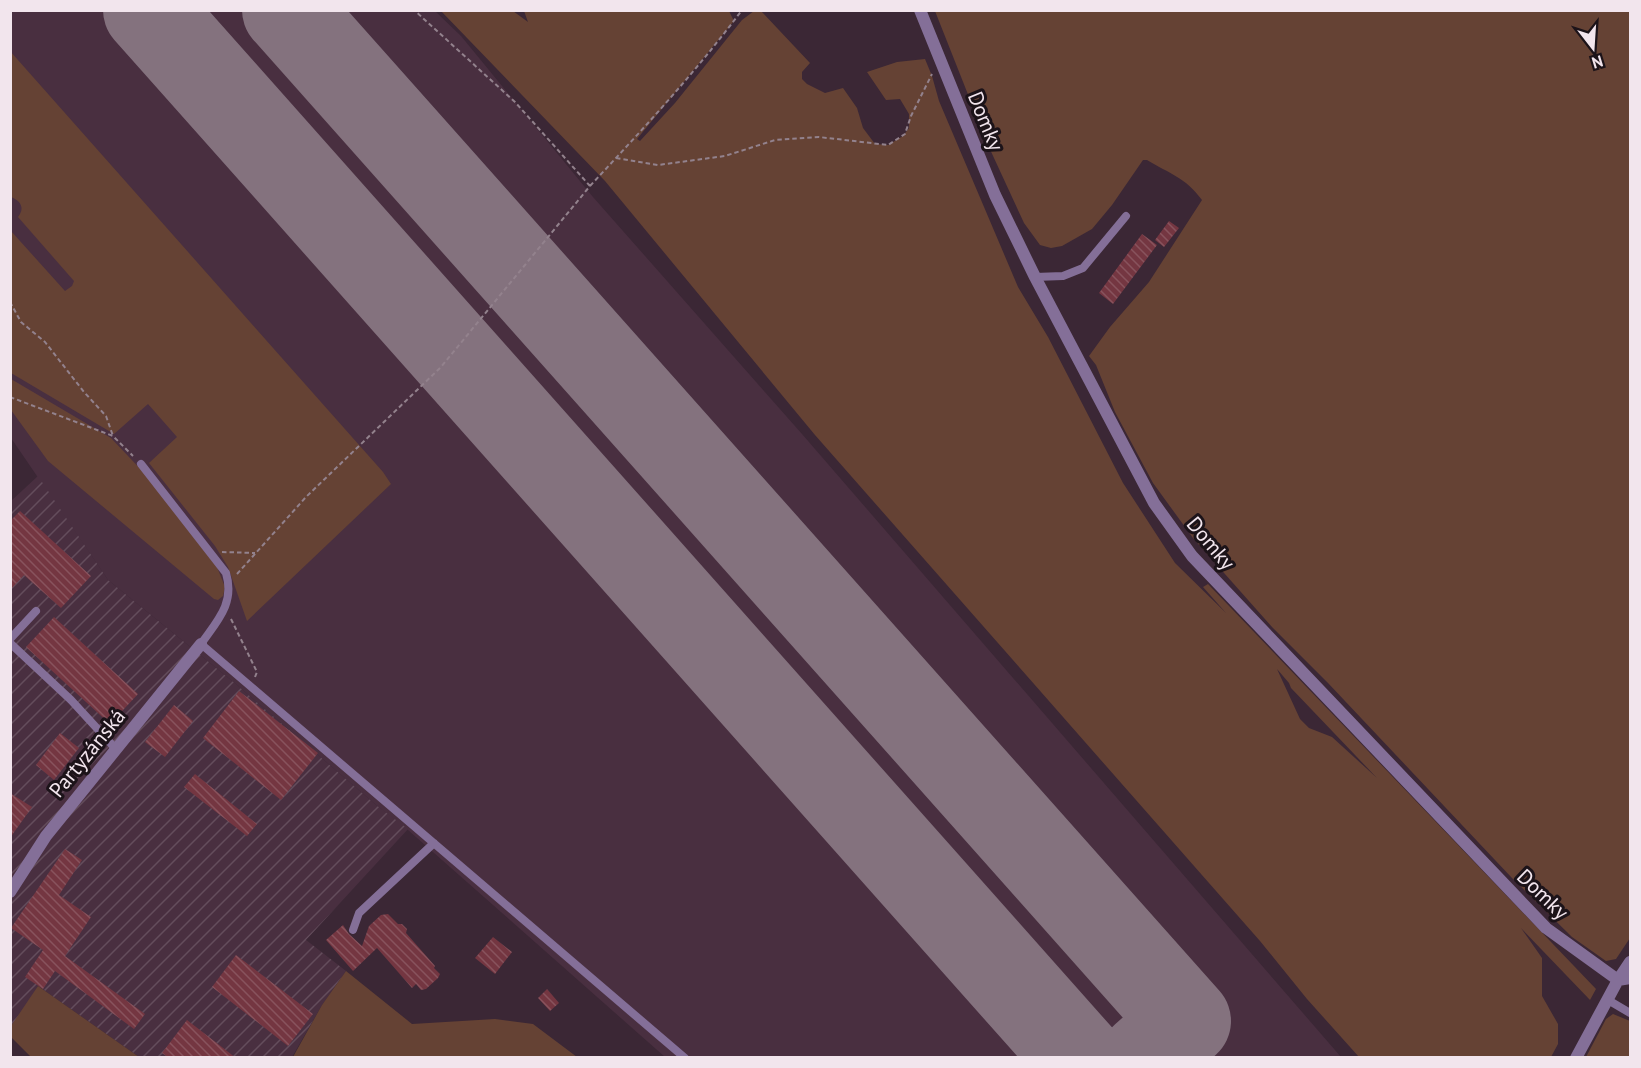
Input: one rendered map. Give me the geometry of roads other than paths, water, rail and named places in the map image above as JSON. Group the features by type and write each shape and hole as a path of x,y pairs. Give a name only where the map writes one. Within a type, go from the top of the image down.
{"street":[{"name":"Domky","path":"920,10 995,195 1035,277 1154,503 1192,556 1546,928 1624,979"},
{"name":"Partyzánská","path":"10,892 46,836 201,644"},
{"path":"1576,1058 1608,1000 1624,979 1630,962"}],"lane":[{"path":"1035,277 1063,276 1083,268 1126,216"},
{"path":"141,464 226,573 229,583 226,608 201,644 685,1058"},
{"path":"36,610 10,641 71,700 115,748"},
{"path":"353,930 359,913 434,843"},
{"path":"1608,1000 1630,1013"}]}
